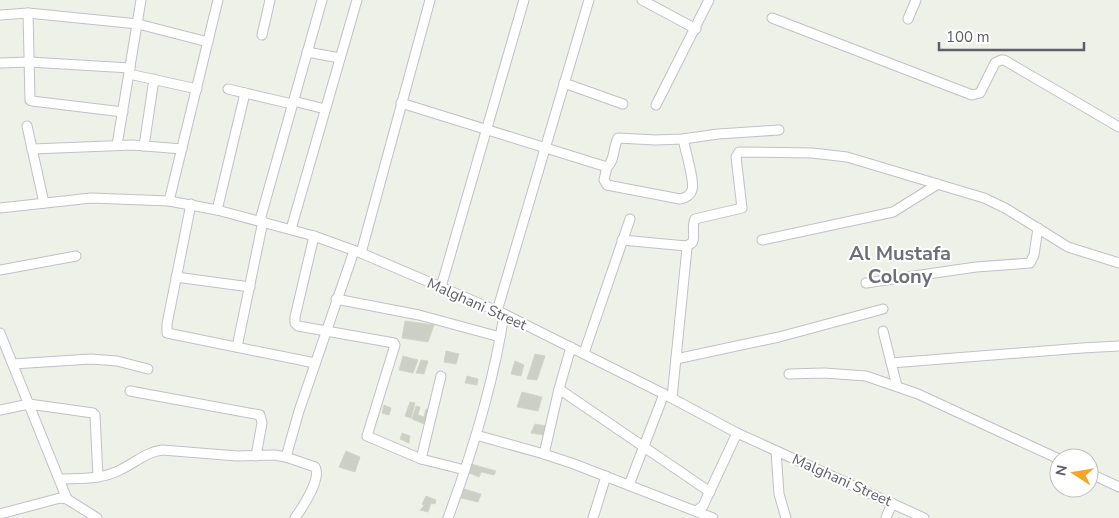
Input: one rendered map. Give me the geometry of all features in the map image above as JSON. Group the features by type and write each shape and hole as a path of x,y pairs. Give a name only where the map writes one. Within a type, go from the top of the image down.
{"street":[{"path":"117,145 141,0"},
{"path":"169,201 218,0"},
{"path":"262,35 270,0"},
{"path":"237,348 262,221 322,0"},
{"path":"291,229 357,0"},
{"path":"286,457 336,299 358,252 430,0"},
{"path":"441,287 524,0"},
{"path":"448,518 476,435 500,337 500,312 545,148 589,0"},
{"path":"642,0 696,29"},
{"path":"656,105 709,0"},
{"path":"908,19 916,0"},
{"path":"28,13 29,97 32,101 123,112"},
{"path":"0,15 28,13 138,24 208,42"},
{"path":"772,18 972,95 980,93 995,63 1004,60 1119,127"},
{"path":"307,52 340,58"},
{"path":"0,63 29,62 130,71 197,89"},
{"path":"144,146 154,79"},
{"path":"564,83 624,104"},
{"path":"228,89 325,109"},
{"path":"217,210 245,93"},
{"path":"401,102 607,167"},
{"path":"27,126 44,203"},
{"path":"683,139 693,185 689,195 685,198 680,199 607,185 604,180 607,167 611,164 618,138 683,139 718,134 779,130"},
{"path":"32,149 117,145 182,149"},
{"path":"622,240 686,246 694,242 693,222 695,220 742,208 736,158 739,152 812,152 847,157 995,202 1068,247 1119,263"},
{"path":"762,240 893,212 938,184"},
{"name":"Malghani Street","path":"0,208 92,198 169,201 217,210 314,236 358,252 500,312 668,396 737,433 924,518"},
{"path":"191,204 166,324 167,333 315,363"},
{"path":"584,354 630,219"},
{"path":"866,283 976,266 1030,263 1038,228"},
{"path":"314,236 295,323 298,326 325,332 394,343 395,349 367,436 420,459 465,470"},
{"path":"629,485 644,447 668,396 676,360 686,246"},
{"path":"0,270 76,256"},
{"path":"176,277 250,287"},
{"path":"336,299 419,315 500,337"},
{"path":"676,360 780,337 883,309"},
{"path":"883,331 897,386"},
{"path":"0,333 68,499"},
{"path":"891,363 1119,346"},
{"path":"544,454 559,389 571,348"},
{"path":"0,358 11,360 91,359 117,361 148,369"},
{"path":"789,374 824,373 866,376 897,386 975,419 1049,454"},
{"path":"420,459 441,376"},
{"path":"559,389 710,492"},
{"path":"130,391 260,415 262,423 256,456"},
{"path":"0,410 29,404 91,413 95,416 98,477"},
{"path":"696,511 703,506 737,433"},
{"path":"476,435 544,454 713,518"},
{"path":"59,479 98,477 121,470 153,451 162,450 286,457 315,467 318,470 310,492 294,518"},
{"path":"776,451 779,494 786,518"},
{"path":"592,518 606,476"},
{"path":"1099,478 1119,487"},
{"path":"0,514 54,498 68,499 97,518"},
{"path":"886,518 892,503"}],"building":[{"path":"405,321 434,325 428,342 402,338"},
{"path":"446,351 459,354 456,364 444,362"},
{"path":"535,354 545,356 537,380 527,379"},
{"path":"403,356 418,360 413,373 399,370"},
{"path":"421,360 428,361 424,374 416,373"},
{"path":"515,361 524,365 521,376 511,374"},
{"path":"467,376 478,379 477,385 465,383"},
{"path":"522,392 542,397 538,411 517,407"},
{"path":"410,402 415,403 411,418 405,416"},
{"path":"384,405 391,408 389,415 382,413"},
{"path":"416,406 420,407 418,415 424,417 426,409 433,410 429,426 412,419"},
{"path":"535,424 546,426 544,435 531,433"},
{"path":"402,433 410,436 409,443 400,439"},
{"path":"346,451 360,457 355,472 339,467"},
{"path":"471,464 496,471 494,475 481,472 479,477 469,473"},
{"path":"464,489 481,494 478,502 461,498"},
{"path":"426,496 436,500 435,504 431,503 428,512 420,510 424,506 422,504"}],"district":[{"name":"Al Mustafa Colony","path":"900,264"}]}
